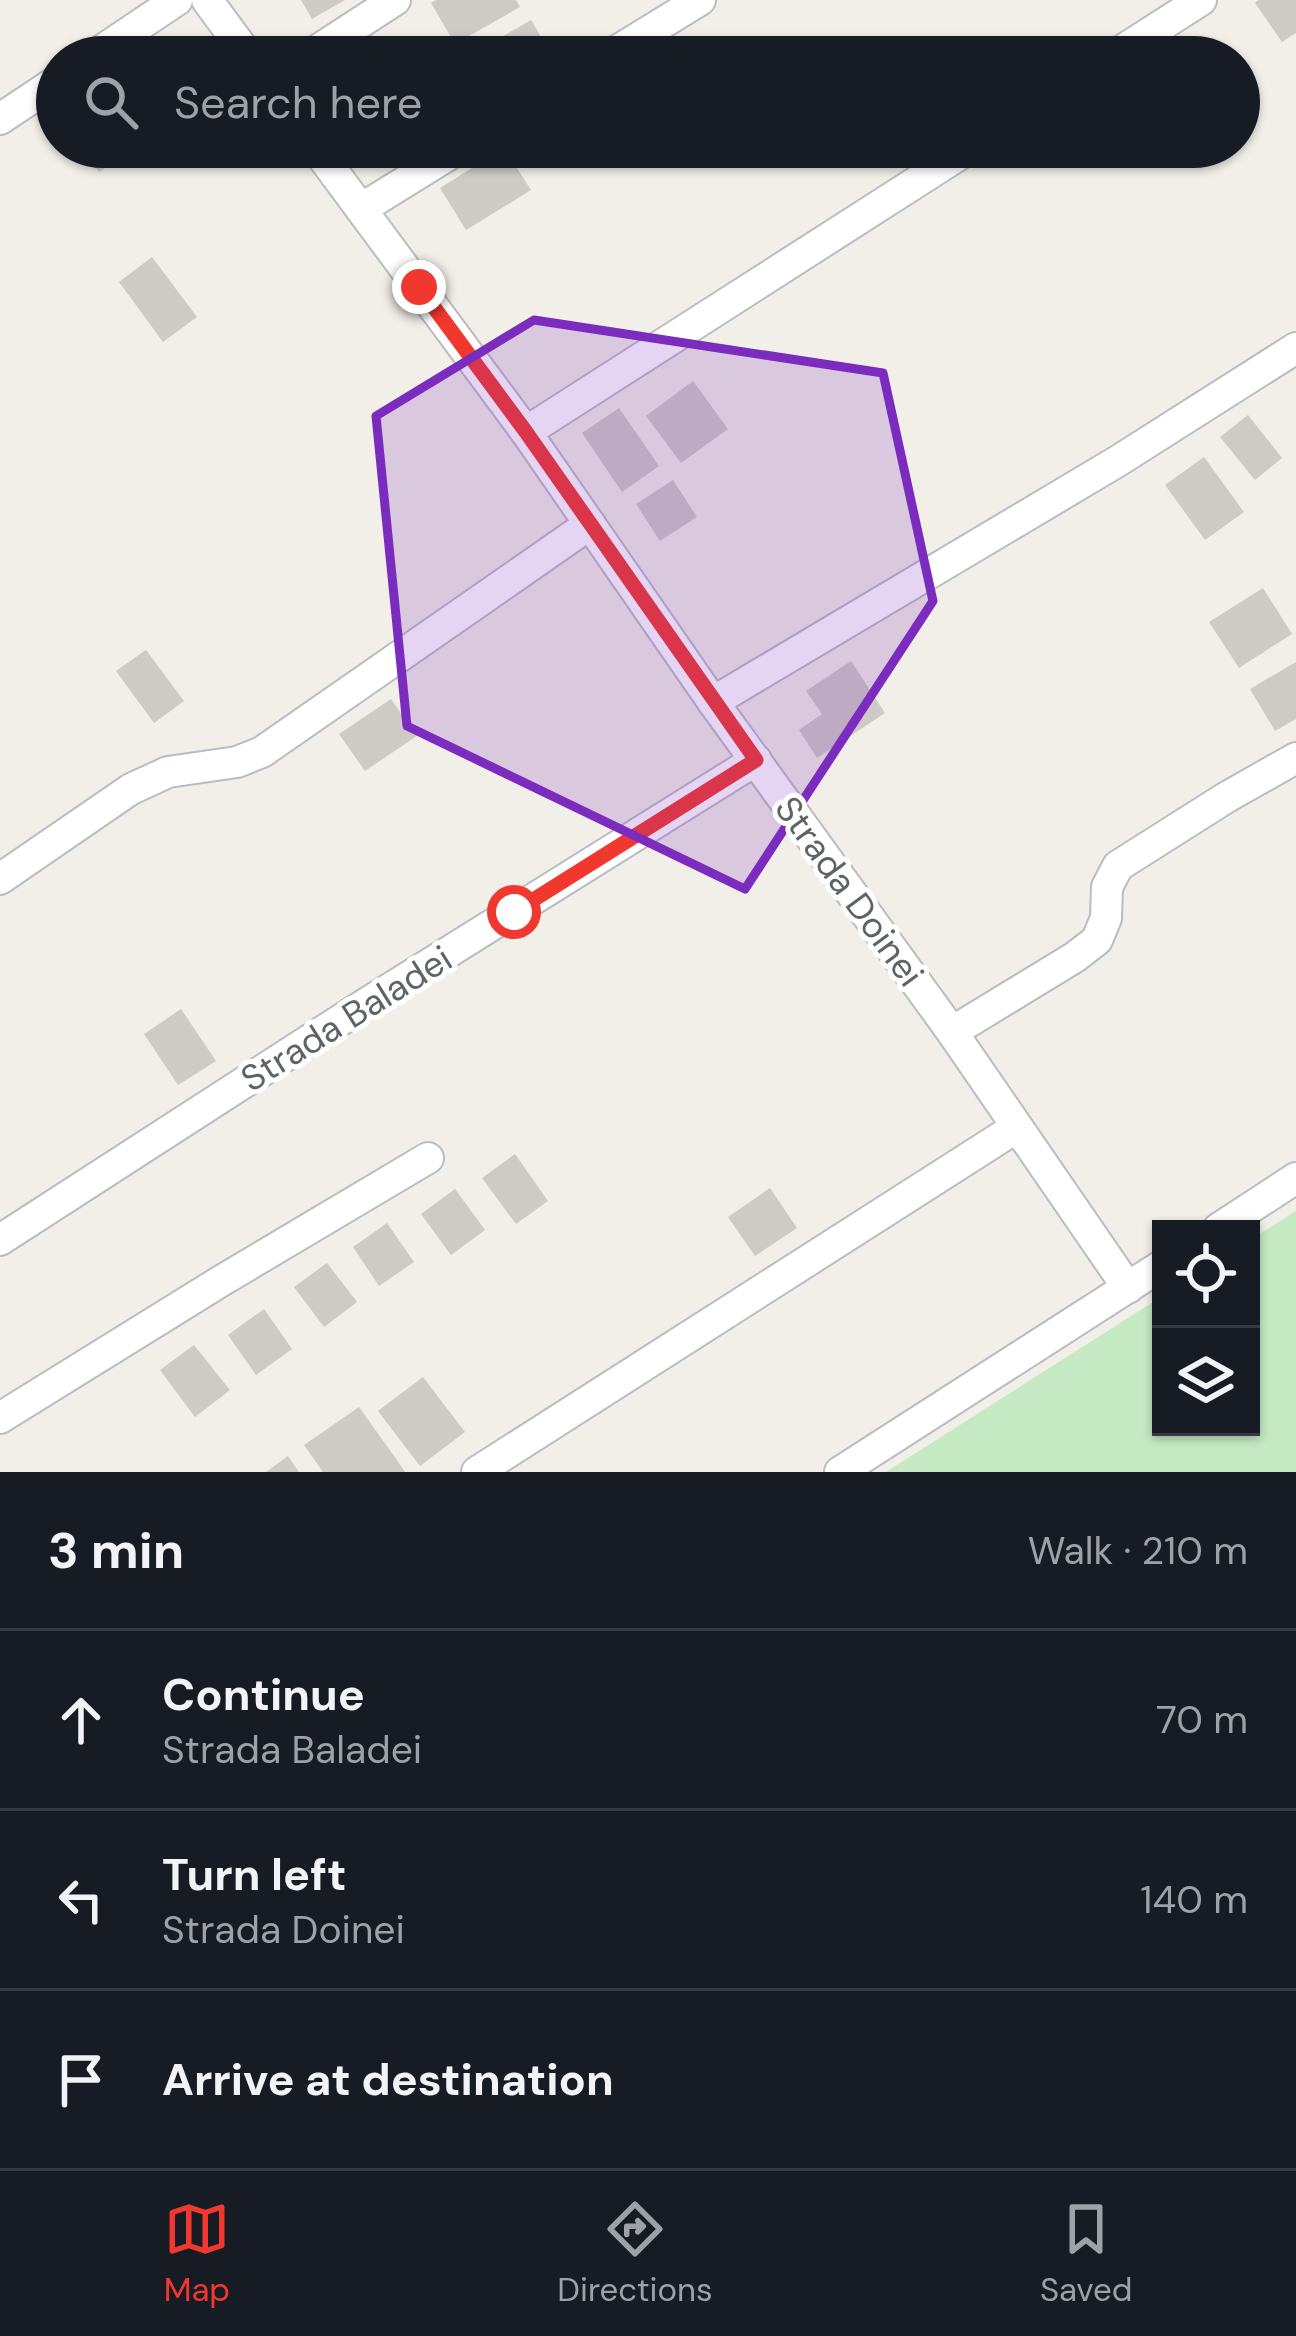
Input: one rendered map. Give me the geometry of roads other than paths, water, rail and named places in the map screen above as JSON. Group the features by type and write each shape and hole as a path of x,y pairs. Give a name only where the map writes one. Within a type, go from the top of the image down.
{"street":[{"path":"123,36 177,0"},
{"path":"207,0 234,36"},
{"path":"339,36 395,0"},
{"path":"641,36 700,0"},
{"path":"1145,36 1201,0"},
{"path":"0,119 36,95"},
{"name":"Strada Doinei","path":"331,168 526,432 1128,1288"},
{"path":"361,209 427,168"},
{"path":"526,432 938,168"},
{"path":"713,702 1296,348"},
{"path":"0,879 131,789 168,772 237,762 262,752 590,524"},
{"path":"952,1032 1097,940 1106,918 1107,887 1118,866 1296,758"},
{"name":"Strada Baladei","path":"0,1240 756,760"},
{"path":"477,1472 1017,1127"},
{"path":"0,1418 428,1158"},
{"path":"1232,1220 1296,1178"},
{"path":"840,1472 1152,1272"}]}
